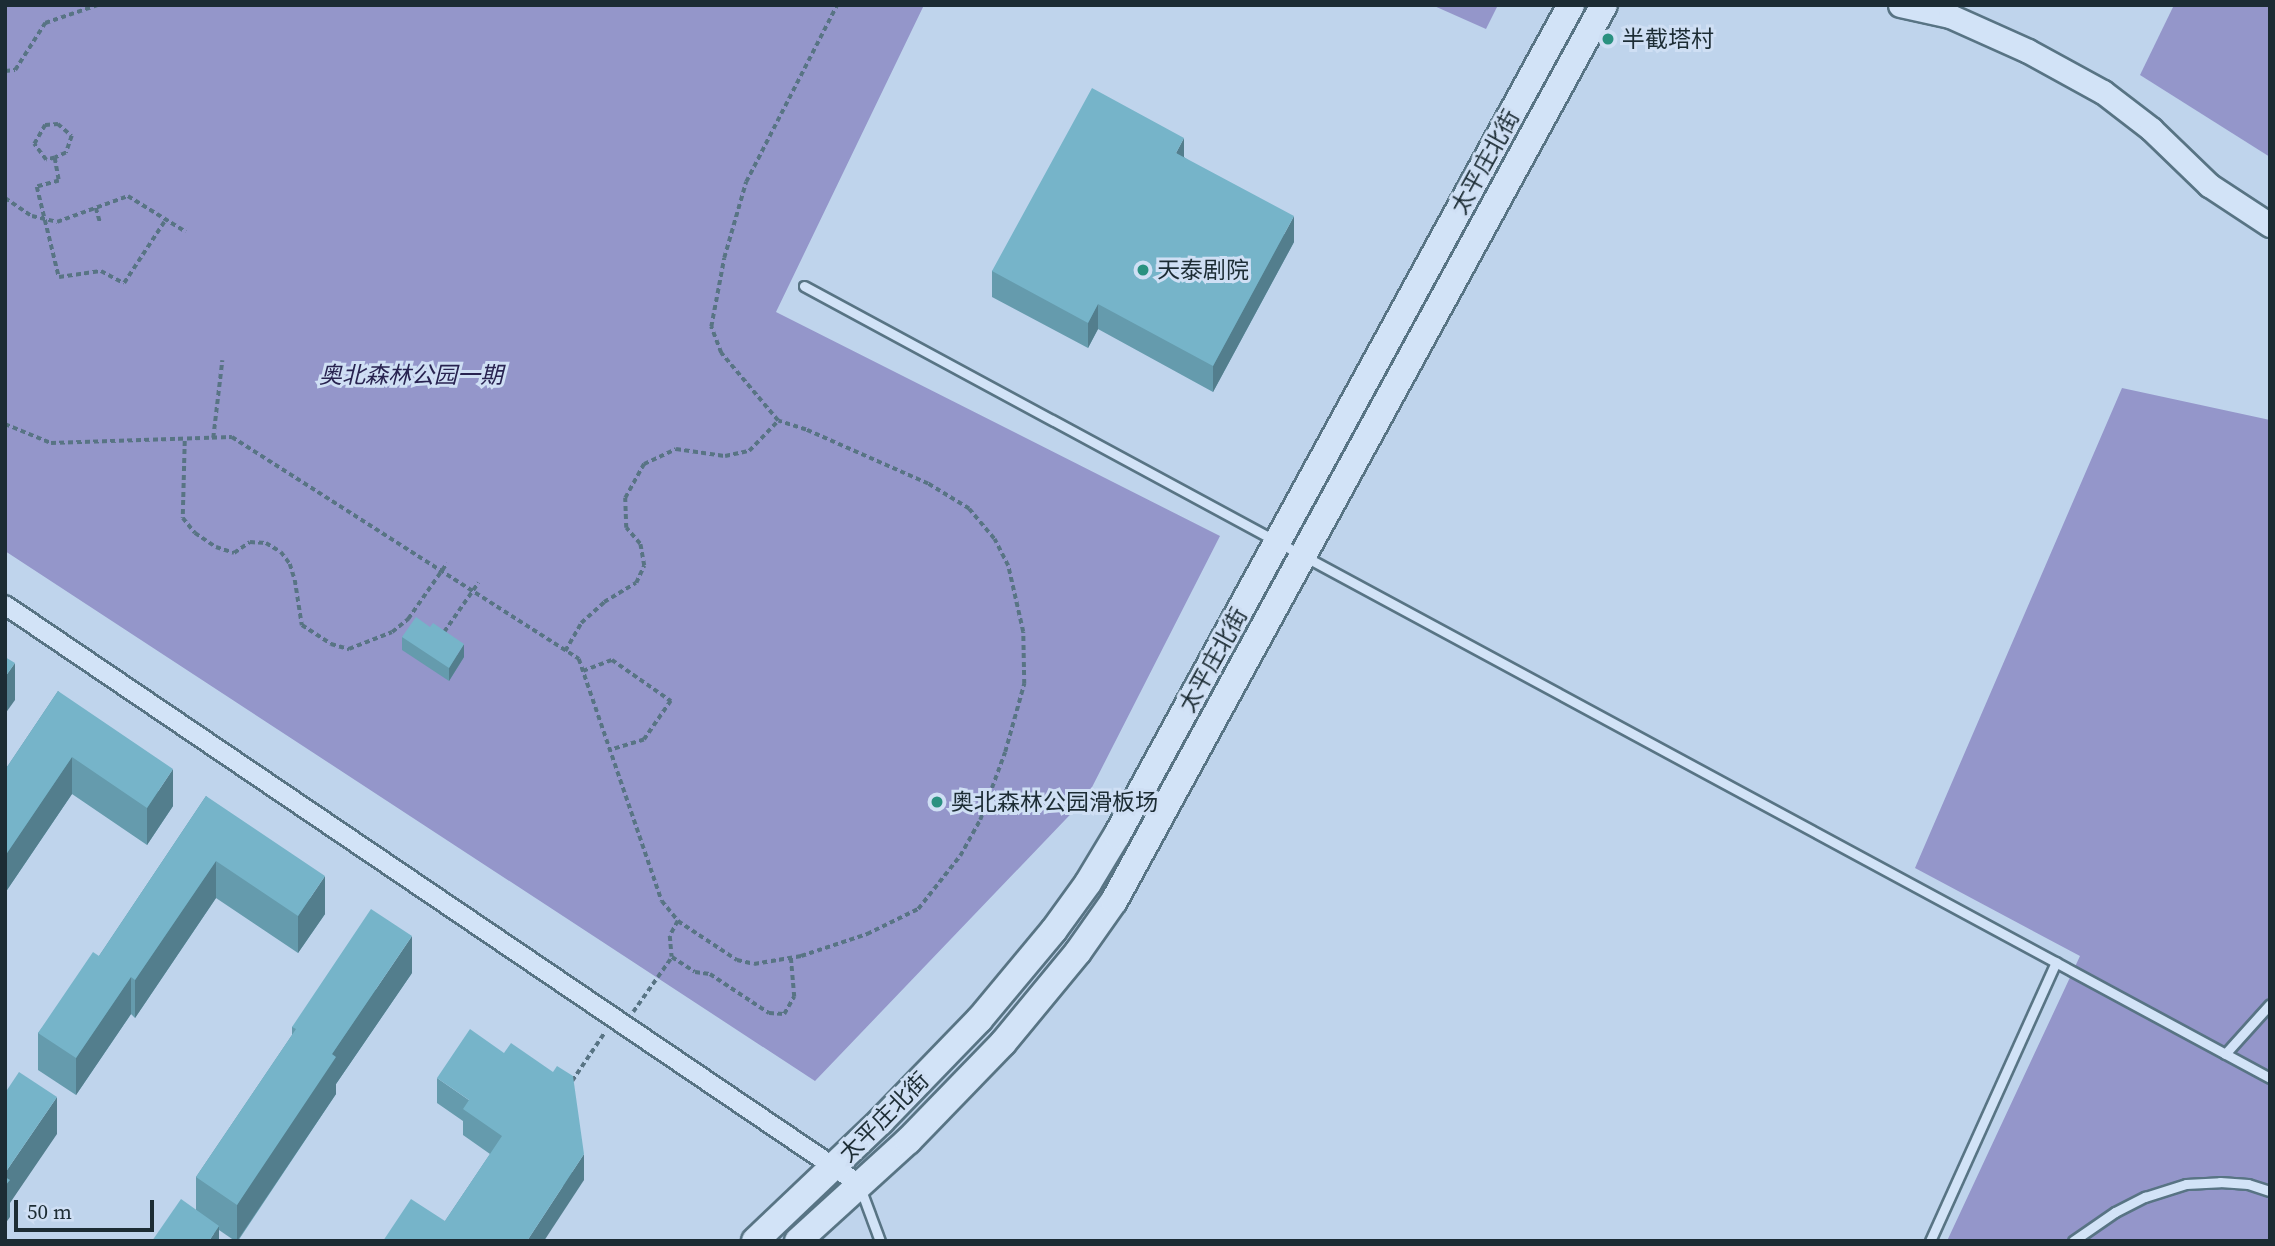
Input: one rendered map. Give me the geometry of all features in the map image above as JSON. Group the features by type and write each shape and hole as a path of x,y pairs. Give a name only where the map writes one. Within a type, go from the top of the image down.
{"main road":[{"name":"太平庄北街","path":"755,1241 834,1167 979,1020 1025,967 1081,892 1117,835 1571,5"},
{"name":"太平庄北街","path":"798,1241 908,1141 1003,1043 1078,952 1114,901 1604,5"}],"street":[{"path":"1900,5 1950,16 2028,51 2103,92 2151,129 2209,185 2270,225"},
{"path":"5,605 859,1184"}],"lane":[{"path":"804,286 2270,1078"},
{"path":"1930,1241 2056,962"},
{"path":"2225,1054 2270,1003"},
{"path":"859,1184 880,1241"},
{"path":"2073,1241 2115,1212 2145,1197 2186,1184 2248,1184 2270,1191"}],"path":[{"path":"5,71 15,70 45,23 98,5"},
{"path":"5,424 51,443 185,440 232,436 579,659 662,901 678,921 737,960 754,964 791,959 867,934 918,909 960,856 980,820 1009,738 1024,684 1023,632 1008,565 994,538 969,509 928,484 806,430 778,421 721,353 711,327 724,258 755,159 782,116 837,5"},
{"path":"58,124 72,136 66,153 55,158 46,160 34,144 45,125 58,124"},
{"path":"55,158 59,181 37,187 59,277 101,271 124,283 164,222"},
{"path":"5,198 32,216 57,222 128,196 164,222 186,232"},
{"path":"96,208 100,222"},
{"path":"213,438 222,361"},
{"path":"565,651 581,623 604,602 636,583 644,566 640,544 626,528 625,498 644,464 676,449 725,456 749,451 778,421"},
{"path":"185,440 183,518 195,533 216,547 234,552 250,542 266,543 281,552 290,564 295,580 302,625 331,645 349,649 392,632 408,620 439,570 447,563"},
{"path":"439,640 478,583"},
{"path":"583,671 612,660 671,701 644,740 611,750"},
{"path":"569,1086 672,957 670,936 678,921"},
{"path":"672,957 695,972 710,974 769,1013 784,1014 794,997 791,959"}],"green space":[{"name":"奥北森林公园一期","path":"5,5 924,5 776,312 1220,536 1087,797 815,1081 5,551"},
{"path":"1432,5 1498,5 1486,29"},
{"path":"2174,5 2270,5 2270,157 2140,75"},
{"path":"2122,388 2270,420 2270,1241 1947,1241 2080,956 1915,868"}],"building":[{"name":"天泰剧院","path":"1092,88 1184,138 1176,153 1294,216 1213,366 1098,304 1088,323 992,271"},
{"path":"416,617 430,627 433,623 464,644 449,668 402,637"},
{"path":"5,657 15,663 5,677"},
{"path":"58,691 173,769 147,808 72,757 5,856 5,770"},
{"path":"206,796 325,876 298,916 216,861 135,980 131,977 76,1058 38,1033 93,952 99,956"},
{"path":"371,909 412,936 332,1054 336,1057 237,1205 196,1177 296,1029 292,1027"},
{"path":"470,1029 504,1053 511,1043 553,1072 557,1066 573,1076 584,1154 527,1241 383,1241 411,1199 445,1221 502,1136 463,1109 469,1100 437,1078"},
{"path":"19,1072 57,1097 5,1173 5,1093"},
{"path":"181,1199 219,1226 209,1241 152,1241"}],"place":[{"name":"半截塔村","path":"1608,39"},
{"name":"天泰剧院","path":"1143,270"},
{"name":"奥北森林公园滑板场","path":"937,802"}]}
